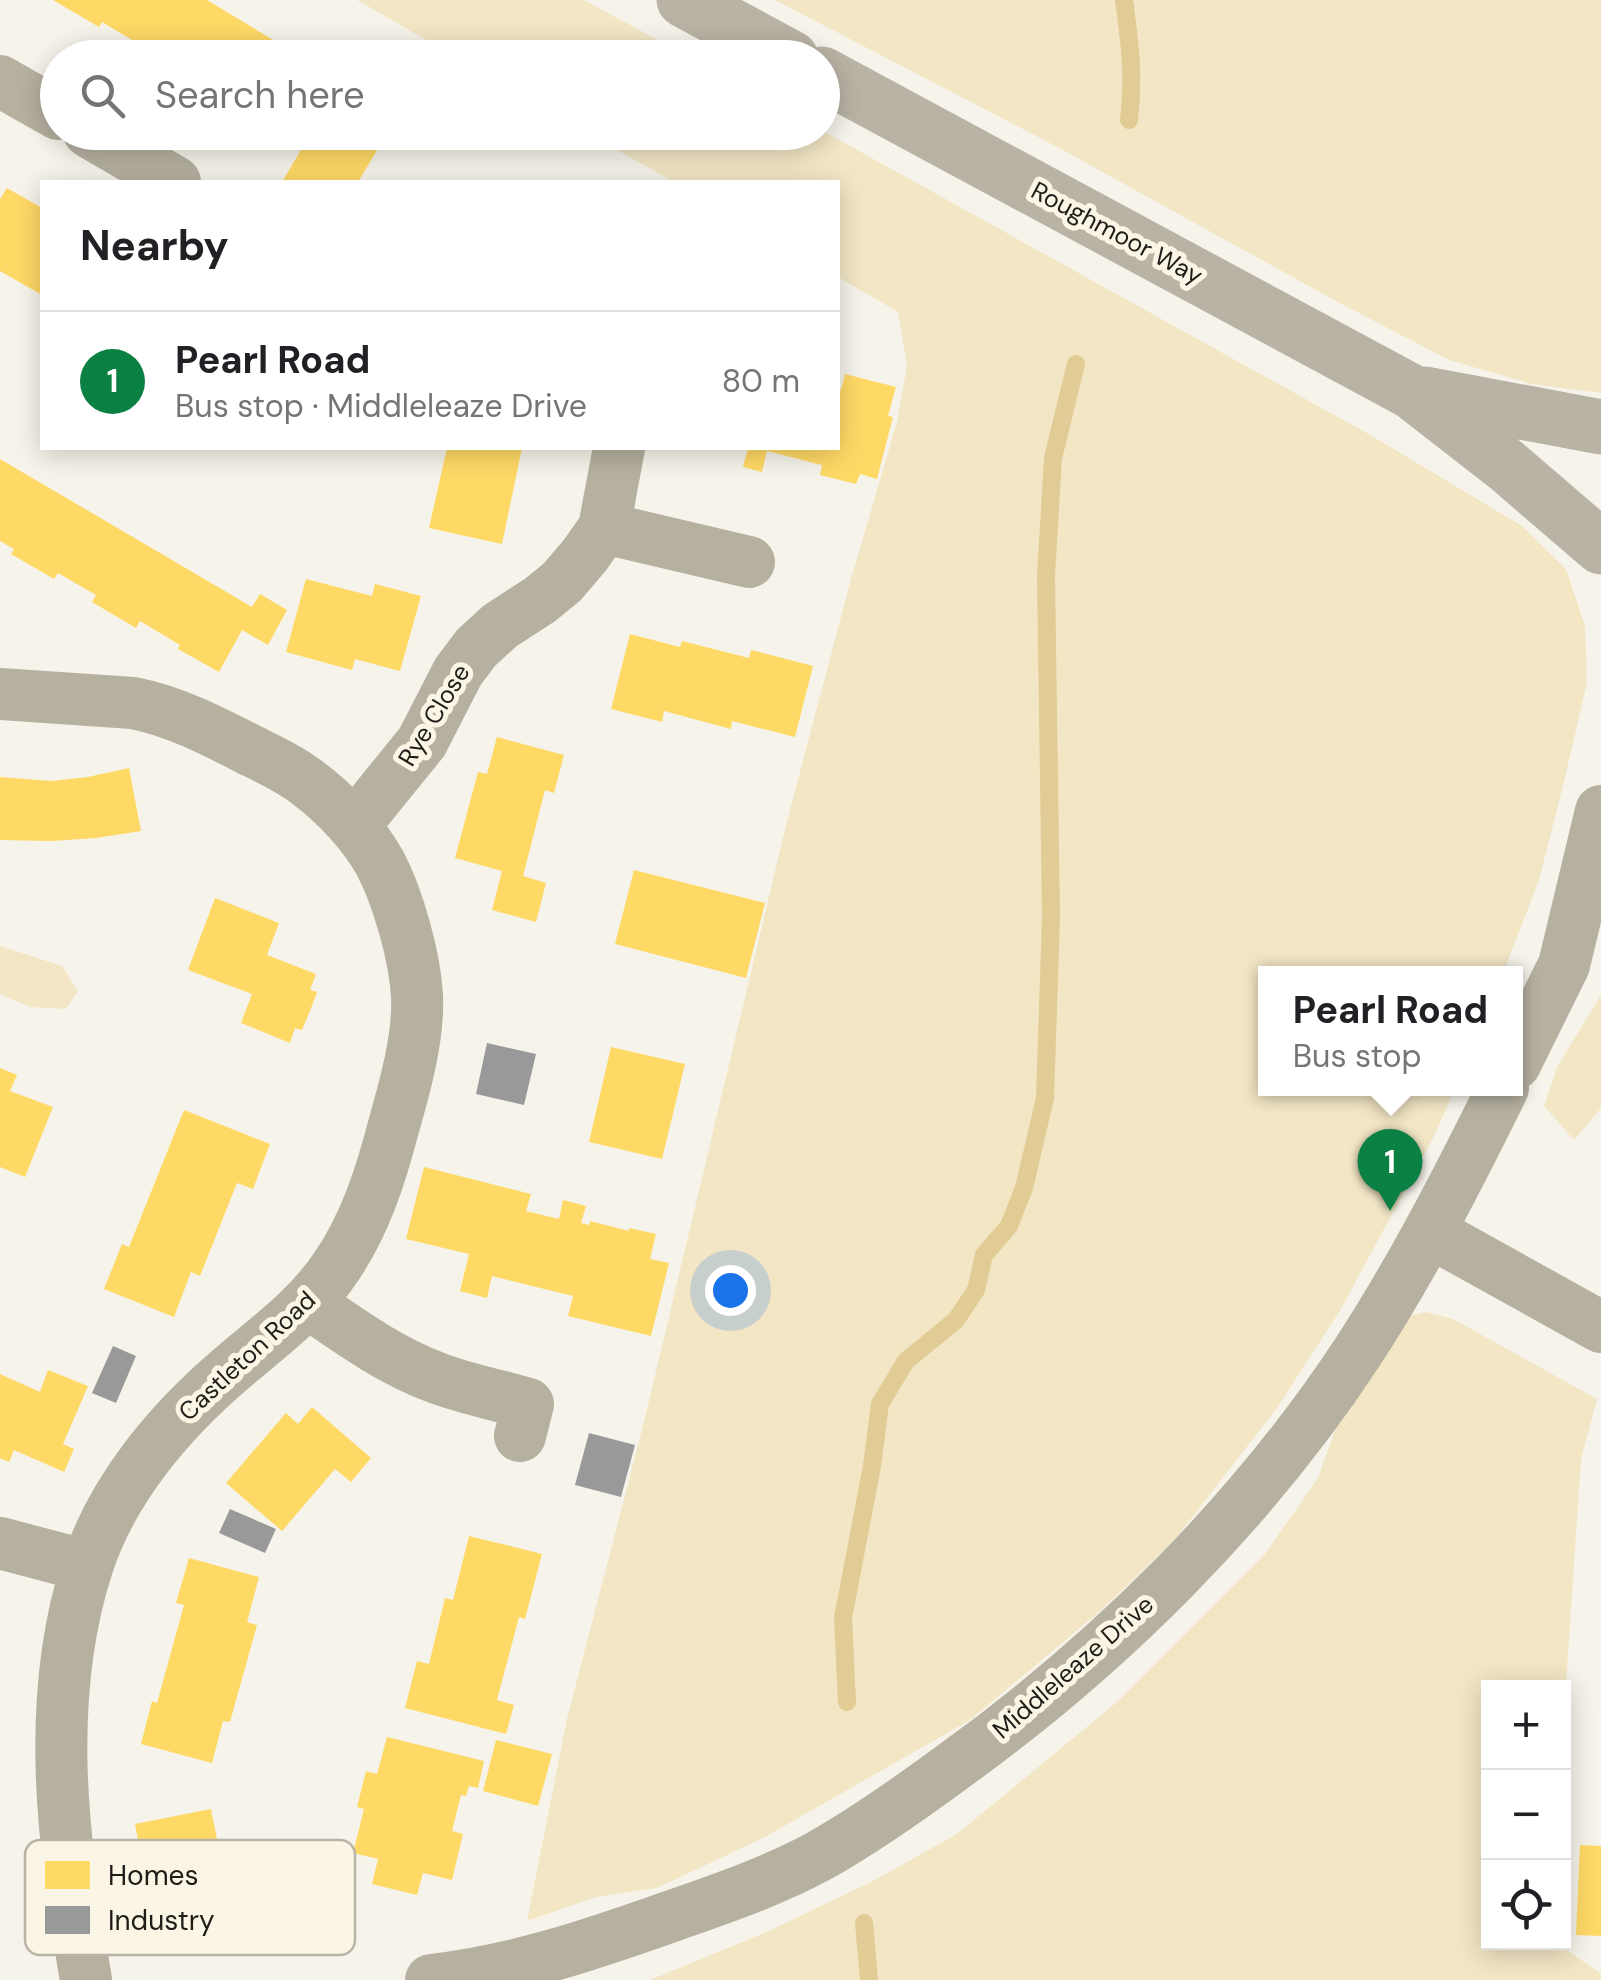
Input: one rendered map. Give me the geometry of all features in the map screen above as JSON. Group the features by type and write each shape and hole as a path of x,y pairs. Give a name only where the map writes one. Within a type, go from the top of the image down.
{"main road":[{"path":"684,0 758,40"},
{"name":"Roughmoor Way","path":"840,84 1412,392 1507,466 1601,547"},
{"name":"Roughmoor Way","path":"1412,392 1601,428"}],"street":[{"path":"0,81 40,104"},
{"path":"120,150 172,180"},
{"name":"Rye Close","path":"354,826 422,742 458,672 476,648 562,582 585,555 604,528 619,450"},
{"path":"604,528 749,562"},
{"name":"Castleton Road","path":"0,694 154,707 217,733 308,782 354,826 380,864 409,944 418,999 406,1084 376,1188 354,1238 307,1302 192,1404 157,1444 104,1524 87,1566 72,1630 63,1701 61,1776 65,1840"},
{"path":"1523,1048 1564,965 1601,810"},
{"path":"1564,965 1601,922"},
{"name":"Middleleaze Drive","path":"431,1980 520,1965 730,1896 818,1856 902,1804 986,1744 1135,1616 1187,1564 1297,1434 1356,1354 1430,1232 1499,1096"},
{"path":"1430,1232 1601,1327"},
{"path":"307,1302 394,1360 438,1379 528,1404 520,1436"},
{"path":"0,1544 87,1566"},
{"name":"Castleton Road","path":"82,1955 86,1980"}],"shaded area":[{"path":"357,0 584,0 658,40 426,40"},
{"path":"775,0 1601,0 1601,393 1532,384 1449,360 1061,149"},
{"path":"840,140 1372,436 1522,526 1566,569 1585,626 1587,682 1539,880 1506,966 1258,966 1258,1096 1452,1096 1341,1309 1277,1408 1176,1538 1099,1612 970,1720 765,1837 657,1888 596,1897 527,1921 567,1719 643,1426 786,825 897,422 907,366 898,312 840,278 840,180 670,180 617,150 840,150"},
{"path":"0,946 62,966 78,991 66,1009 30,1007 0,994"},
{"path":"1601,995 1601,1108 1574,1140 1544,1106 1557,1067"},
{"path":"1426,1312 1453,1319 1597,1399 1581,1459 1566,1680 1481,1680 1481,1950 1567,1950 1601,1974 1601,1980 650,1980 771,1930 875,1880 957,1834 1117,1702 1265,1554 1318,1478 1355,1373 1398,1318"}],"building: Homes":[{"path":"53,0 207,0 273,40 132,40 102,22 99,27"},
{"path":"301,150 377,150 359,180 283,180"},
{"path":"7,188 40,207 40,294 0,271 0,199"},
{"path":"845,374 896,387 888,416 893,417 877,479 860,474 856,484 820,475 822,465 767,451 762,472 743,467 747,450 840,450"},
{"path":"447,450 522,450 502,544 429,528"},
{"path":"0,459 252,607 260,594 287,610 268,645 242,630 219,672 140,621 136,628 92,602 96,595 58,573 54,579 11,554 14,549 0,541"},
{"path":"306,579 372,596 375,584 421,596 400,671 355,659 352,670 286,652"},
{"path":"630,634 680,647 682,641 749,658 751,650 813,666 795,737 732,721 731,729 664,711 662,722 611,709"},
{"path":"497,737 564,755 554,793 545,790 523,876 546,883 536,922 492,910 502,871 455,858 478,772 487,774"},
{"path":"129,768 141,831 51,841 0,840 0,777 51,781"},
{"path":"634,870 765,903 746,978 615,944"},
{"path":"215,898 279,923 267,955 316,974 310,990 317,992 310,1011 302,1030 295,1028 290,1043 241,1023 252,994 188,970"},
{"path":"611,1047 685,1064 662,1159 589,1142"},
{"path":"0,1068 17,1075 10,1091 53,1107 25,1177 0,1167"},
{"path":"184,1110 270,1144 253,1189 237,1183 200,1276 191,1272 174,1317 104,1289 122,1244 129,1247"},
{"path":"424,1167 531,1194 526,1211 559,1219 563,1200 586,1206 581,1223 590,1225 590,1221 656,1234 650,1259 669,1263 651,1336 568,1316 573,1296 492,1276 487,1298 460,1291 469,1254 406,1239"},
{"path":"48,1370 88,1386 63,1444 74,1449 64,1472 14,1450 9,1462 0,1458 0,1374 40,1392"},
{"path":"312,1407 371,1458 351,1482 335,1469 282,1531 226,1483 286,1413 298,1424"},
{"path":"469,1536 542,1554 525,1619 519,1617 497,1700 514,1705 506,1734 405,1708 417,1661 429,1664 445,1598 453,1600"},
{"path":"189,1558 259,1577 247,1622 257,1625 230,1722 223,1721 212,1763 141,1744 152,1701 157,1703 184,1605 176,1603"},
{"path":"387,1737 484,1761 478,1788 469,1786 466,1796 461,1795 452,1831 463,1834 452,1880 423,1873 417,1895 372,1884 378,1859 355,1853 355,1845 364,1809 357,1807 366,1771 377,1774"},
{"path":"496,1740 552,1754 538,1806 483,1791"},
{"path":"211,1809 217,1840 138,1840 135,1824"},
{"path":"1580,1845 1601,1846 1601,1936 1576,1935"}],"building: Industry":[{"path":"487,1043 536,1054 524,1105 476,1094"},
{"path":"113,1346 136,1356 116,1403 92,1393"},
{"path":"589,1433 635,1445 621,1497 575,1485"},
{"path":"230,1509 276,1529 265,1553 219,1533"}],"waterway":[{"path":"1124,0 1131,60 1129,120"},
{"path":"847,1702 843,1618 880,1404 906,1361 956,1320 976,1290 984,1255 1009,1226 1024,1188 1045,1098 1051,917 1046,575 1053,458 1076,364"},
{"path":"864,1923 869,1980"}],"place":[{"name":"Pearl Road","path":"1390,1211"}]}
